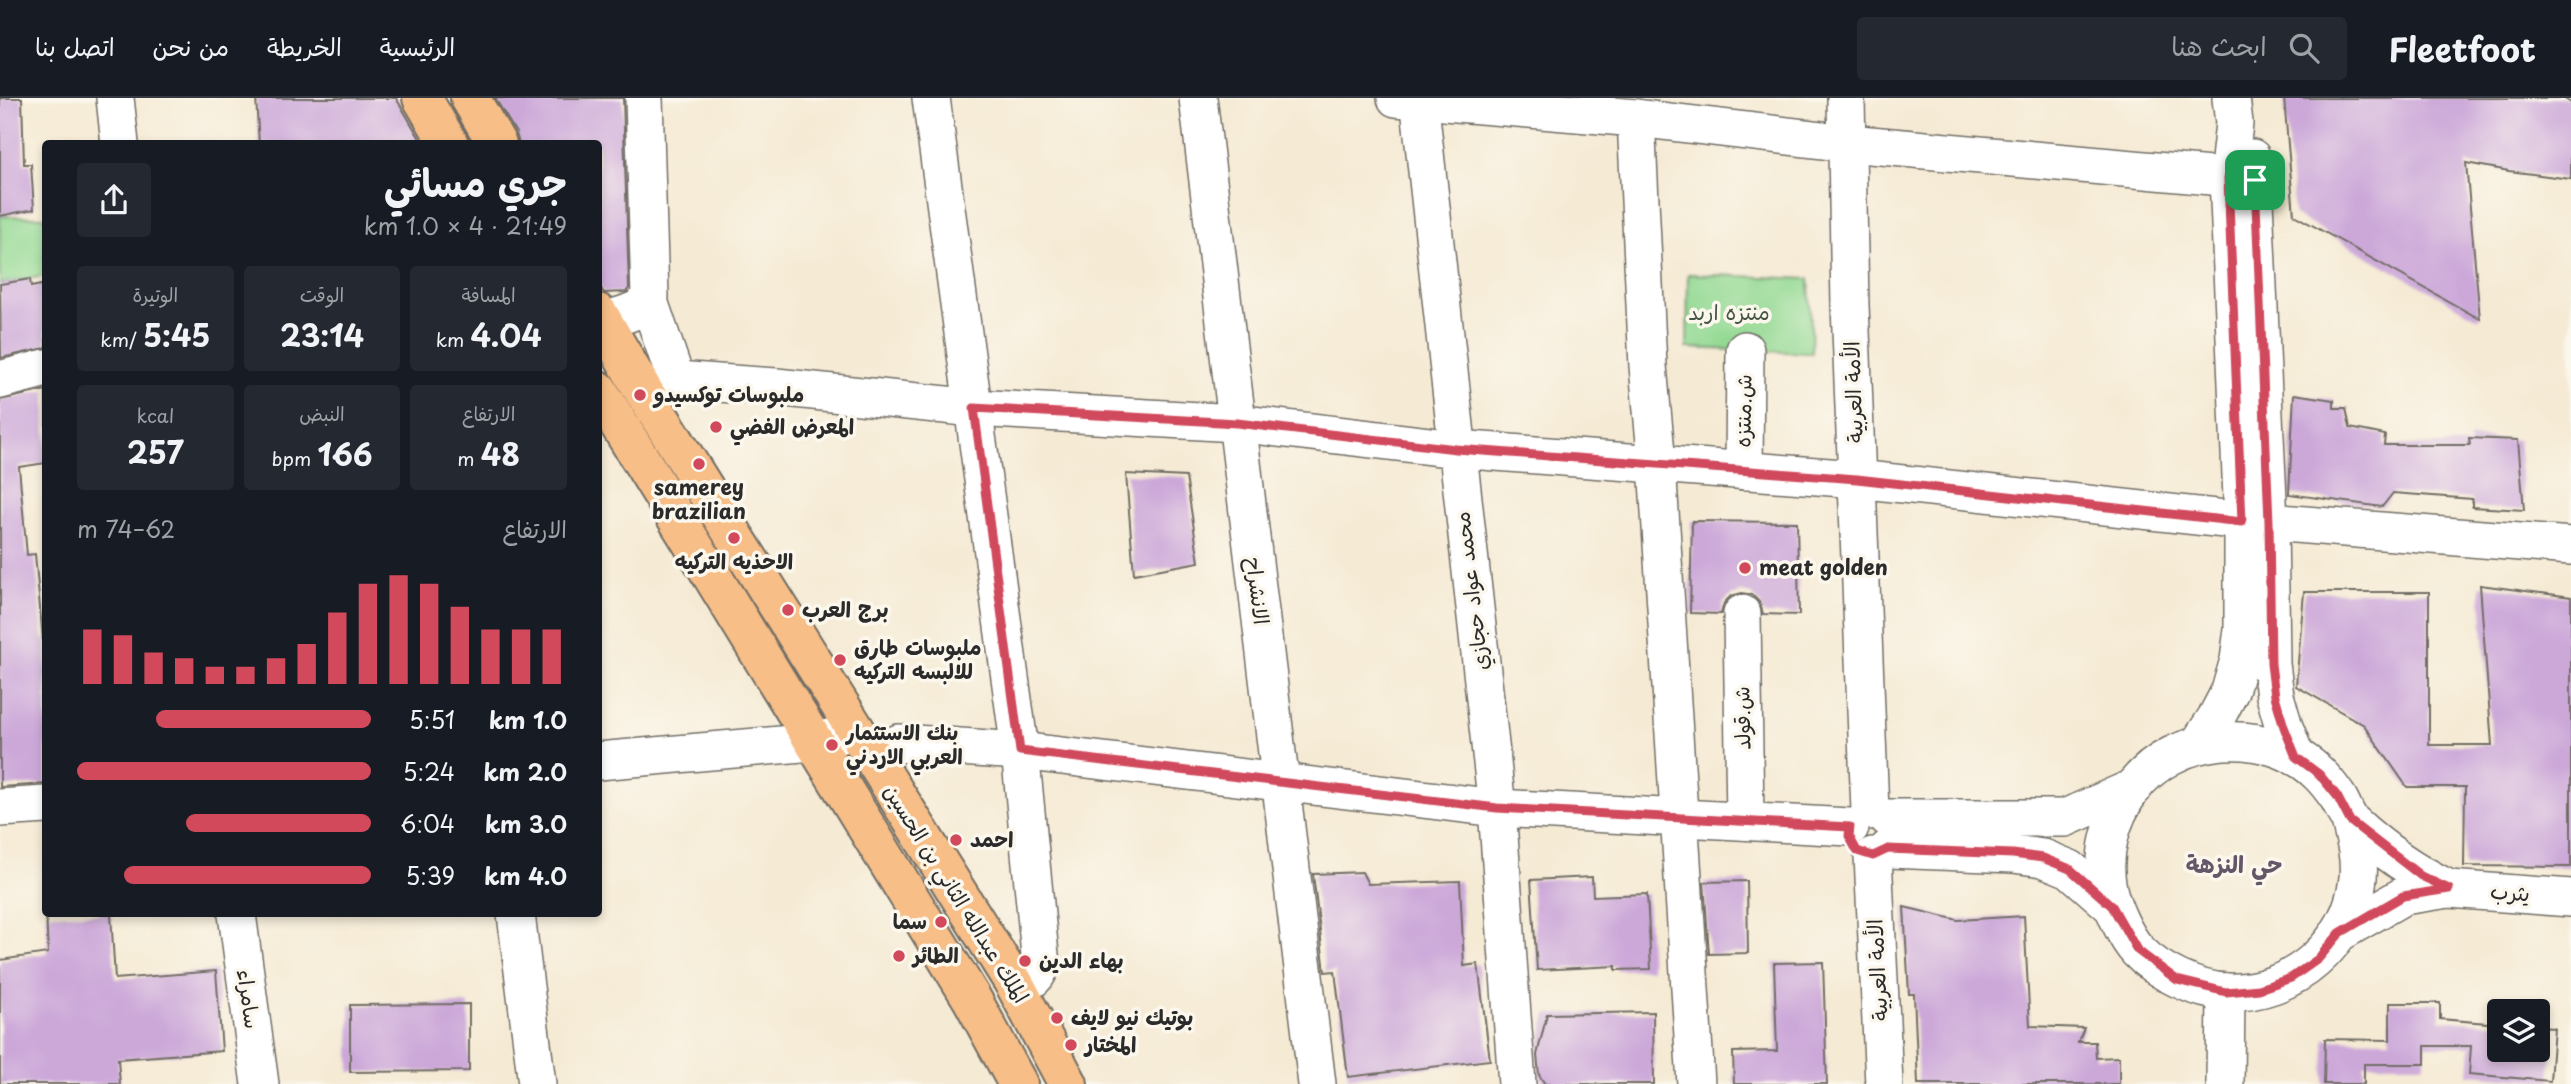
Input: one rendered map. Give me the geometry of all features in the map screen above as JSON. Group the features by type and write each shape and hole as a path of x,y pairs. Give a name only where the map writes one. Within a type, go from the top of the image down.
{"main road":[{"path":"422,98 447,140"},
{"path":"470,98 495,140"},
{"name":"الملك عبدالله الثاني بن الحسين","path":"602,318 660,386 854,731 1014,983 1068,1084"},
{"name":"الملك عبدالله الثاني بن الحسين","path":"602,397 972,999 1018,1084"}],"street":[{"path":"115,98 120,140"},
{"path":"644,98 651,292 649,301 660,386 776,387 974,408 1237,423 1456,449 1857,479 2256,522 2571,547"},
{"path":"931,98 1020,751 1041,965 1029,982 1014,983"},
{"name":"الانشراح","path":"1198,98 1317,1084"},
{"name":"الأمة العربية","path":"1846,98 1850,305 1884,1084"},
{"path":"1410,99 1636,118 1848,143 2241,179"},
{"name":"محمد عواد حجازي","path":"1410,99 1456,449 1497,808 1517,1084"},
{"path":"2233,111 2241,179 2256,522 2275,696 2296,757"},
{"path":"1636,118 1648,366 1657,464 1696,1084"},
{"path":"602,317 631,311 649,301"},
{"name":"ش.منتزه","path":"1744,471 1745,350"},
{"path":"0,380 42,369"},
{"path":"2198,745 2226,700 2239,660 2256,522"},
{"name":"ش.قولد","path":"1742,614 1745,821"},
{"path":"602,761 814,742 854,731"},
{"path":"2231,740 2264,744 2296,757 2319,774 2337,796 2350,821 2358,849 2358,878 2352,907 2340,933 2318,959 2291,978 2259,989 2226,992 2177,980 2137,950 2112,906 2105,876 2107,844 2116,814 2133,788 2152,769 2173,754 2198,745 2231,740"},
{"path":"899,743 1020,751 1497,808 1745,821 1874,832 2043,858 2070,869 2112,906"},
{"path":"1874,832 2066,818 2133,788"},
{"path":"0,808 42,805"},
{"path":"2350,821 2421,876 2449,889"},
{"path":"2340,933 2403,896 2449,889"},
{"name":"يثرب","path":"2449,889 2571,898"},
{"name":"سامراء","path":"237,917 260,1084"},
{"path":"516,917 537,1084"},
{"path":"2225,1084 2226,992"}],"green space":[{"path":"0,216 42,217 42,277 0,284"},
{"name":"منتزه اربد","path":"1688,274 1809,279 1812,353 1687,348"}],"building":[{"path":"0,98 22,98 24,164 31,164 34,209 0,216"},
{"path":"256,98 396,98 421,140 259,140"},
{"path":"495,98 623,98 629,288 626,292 604,293 602,290 602,140 518,140"},
{"path":"2284,98 2563,98 2571,103 2571,179 2466,163 2480,319 2294,215"},
{"path":"30,279 31,287 42,285 42,349 1,358 0,284"},
{"path":"42,391 42,464 19,467 27,555 35,554 42,629 42,784 0,787 0,400"},
{"path":"2294,394 2334,400 2334,408 2346,408 2350,428 2385,435 2384,445 2470,445 2469,438 2518,440 2524,510 2472,507 2472,499 2393,493 2382,507 2289,494"},
{"path":"1126,474 1186,477 1199,562 1134,574"},
{"name":"meat golden","path":"1692,521 1797,522 1799,615 1763,614 1760,603 1752,595 1742,593 1731,596 1724,603 1721,614 1690,613"},
{"path":"2480,585 2571,597 2571,867 2464,866 2465,787 2407,787 2364,725 2296,686 2304,592 2429,592 2429,745 2492,745"},
{"path":"1362,872 1368,884 1460,881 1464,966 1478,964 1490,1060 1348,1077 1335,971 1325,972 1313,874"},
{"path":"1592,877 1593,896 1647,894 1651,969 1616,970 1616,966 1537,970 1531,880"},
{"path":"1747,881 1748,953 1709,954 1704,882"},
{"path":"1904,907 1958,920 2024,916 2030,1026 2084,1028 2078,1042 2095,1042 2096,1058 2119,1057 2119,1084 1918,1084 1914,994 1909,994"},
{"path":"46,917 111,917 115,979 216,971 222,1051 118,1059 120,1084 0,1084 0,960 48,953"},
{"path":"1823,962 1827,1084 1734,1084 1733,1052 1777,1051 1774,963"},
{"path":"2390,1003 2440,1003 2440,1019 2487,1023 2487,1062 2550,1062 2550,1028 2554,1028 2550,1081 2469,1074 2471,1046 2425,1046 2425,1064 2364,1064 2364,1084 2324,1084 2325,1039 2390,1040"},
{"path":"469,1004 469,1071 350,1072 350,1005"},
{"path":"1653,1012 1654,1084 1545,1084 1539,1075 1537,1055 1547,1014"}],"place":[{"name":"ملبوسات توكسيدو","path":"640,395"},
{"name":"المعرض الفضي","path":"716,427"},
{"name":"samerey brazilian","path":"699,464"},
{"name":"الاحذيه التركيه","path":"734,538"},
{"name":"meat golden","path":"1745,568"},
{"name":"برج العرب","path":"788,610"},
{"name":"ملبوسات طارق للالبسه التركيه","path":"840,660"},
{"name":"بنك الاستثمار العربي الاردني","path":"832,745"},
{"name":"احمد","path":"956,840"},
{"name":"سما","path":"941,922"},
{"name":"الطائر","path":"899,956"},
{"name":"بهاء الدين","path":"1025,961"},
{"name":"بوتيك نيو لايف","path":"1057,1018"},
{"name":"المختار","path":"1071,1045"}],"district":[{"name":"حي النزهة","path":"2234,865"}],"route":[{"path":"2228,178 2255,180 2269,522 2269,631 2275,696 2296,757 2319,774 2337,796 2350,821 2421,876 2449,889 2403,896 2340,933 2318,959 2291,978 2259,989 2226,992 2177,980 2137,950 2112,906 2070,869 2043,858 2013,854 1888,849 1873,856 1857,851 1849,836 1850,827 1497,808 1020,751 974,408 1237,423 1456,449 1857,479 2242,522 2228,178"}]}
